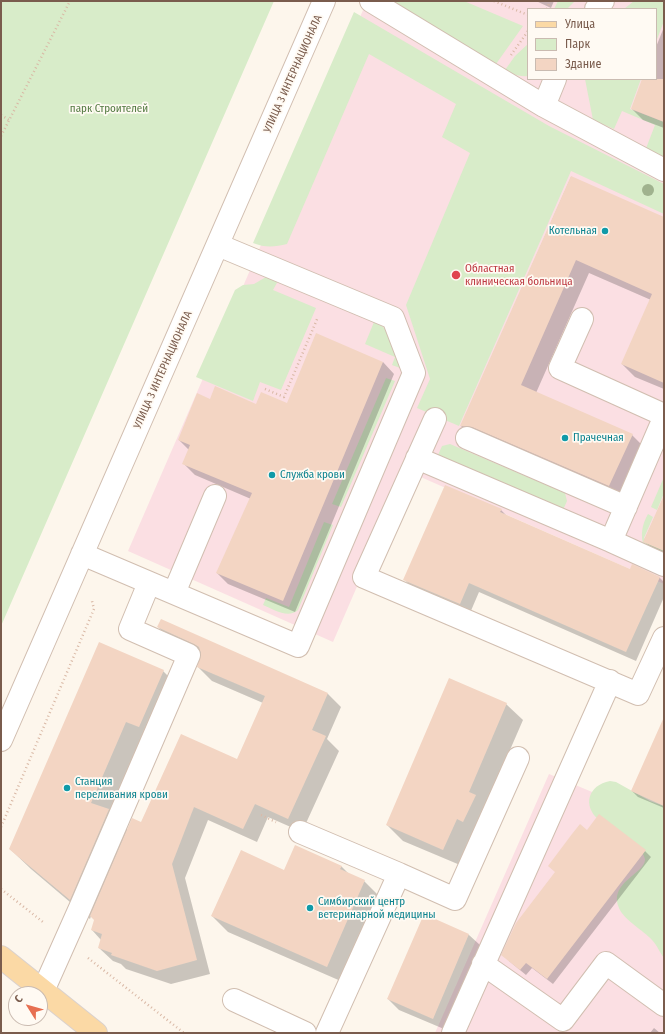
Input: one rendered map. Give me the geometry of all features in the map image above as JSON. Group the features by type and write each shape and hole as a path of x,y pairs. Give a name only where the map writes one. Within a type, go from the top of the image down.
{"main road":[{"path":"1,957 37,986"},
{"path":"48,995 96,1033"}],"street":[{"name":"УЛИЦА 3 ИНТЕРНАЦИОНАЛА","path":"1,740 324,1"},
{"path":"371,1 544,106 664,170"},
{"path":"544,106 555,80"},
{"path":"82,554 298,646 414,373 393,318 218,245"},
{"path":"582,319 560,368 664,416 611,541"},
{"path":"435,419 364,577 638,694 664,638"},
{"path":"467,438 626,507"},
{"path":"418,458 664,565"},
{"path":"174,594 215,496"},
{"path":"45,986 189,655 130,629 149,583"},
{"path":"453,1033 610,681"},
{"path":"300,832 455,899 518,758"},
{"path":"327,1033 399,874"},
{"path":"484,964 563,1020 606,963 664,1005"},
{"path":"234,1000 305,1033"}],"path":[{"path":"1,136 70,1"},
{"path":"494,1 527,15"},
{"path":"1,116 9,120"},
{"path":"265,389 284,397 321,311"},
{"path":"1,889 184,1033"}],"shaded area":[{"name":"Областная клиническая больница","path":"367,1 664,1 664,584 407,471 333,642 128,551"},
{"path":"549,774 664,822 664,1033 435,1033"}],"green space":[{"name":"парк Строителей","path":"1,1 274,1 1,626"},
{"path":"389,1 464,1 523,26 496,64"},
{"path":"558,1 575,1 568,8 554,8"},
{"path":"634,1 664,1 664,21 657,39 657,8 625,8"},
{"path":"354,12 549,126 664,184 664,214 571,171 459,426 417,408 430,379 406,305 470,153 442,137 456,104 369,54 287,244 278,246 262,246 253,243"},
{"path":"527,45 527,76 519,76 505,70 515,56"},
{"path":"585,80 641,80 630,109 664,122 664,160 645,151 655,125 622,111 614,129 593,120"},
{"path":"266,277 278,281 273,290 316,308 281,390 260,382 253,401 196,377 235,290 243,285 254,284"},
{"path":"374,322 382,326 389,335 394,346 400,368 392,365 395,357 365,344"},
{"path":"386,378 395,381 341,507 332,504"},
{"path":"450,444 565,493 567,501 563,510 438,455 442,446"},
{"path":"664,477 664,493 657,510 651,507"},
{"path":"648,514 653,517 644,538 664,547 664,559 644,547 642,530"},
{"path":"324,522 333,525 298,610 290,614 276,611 263,605 266,598 289,607"},
{"path":"610,781 616,782 650,801 664,806 664,958 652,940 629,921 619,908 617,899 618,892 622,886 639,870 645,860 643,854 635,845 599,820 590,809 589,803 592,791 603,783"}],"building":[{"path":"664,79 664,122 631,109 642,80"},
{"path":"571,176 664,217 664,383 621,364 652,294 576,260 521,385 633,434 609,486 472,427 460,426"},
{"name":"Служба крови","path":"316,333 383,362 283,601 216,573 252,493 182,464 190,445 178,440 197,393 210,399 215,386 256,404 261,392 287,403"},
{"path":"445,485 502,509 500,512 630,569 632,564 660,577 626,652 469,583 460,604 403,580"},
{"path":"664,495 664,551 643,542"},
{"path":"161,619 328,693 312,730 326,736 288,819 255,804 243,829 194,807 172,864 197,960 157,971 111,955 112,953 98,948 102,934 91,930 94,920 90,916 132,818 141,822 181,734 237,759 265,696 197,667 201,654 199,647 157,627"},
{"name":"Станция переливания крови","path":"99,642 164,670 139,727 126,722 91,803 109,809 70,900 9,849"},
{"path":"449,678 507,703 469,792 476,795 463,822 457,819 443,850 386,825"},
{"path":"664,717 664,806 631,791"},
{"path":"599,814 646,850 547,979 526,963 520,970 501,955 516,923 555,872 548,866 572,834 580,824 587,830"},
{"name":"Симбирский центр ветеринарной медицины","path":"295,845 342,866 340,869 365,880 327,967 211,916 241,850 284,870"},
{"path":"424,914 469,934 433,1019 387,999"}],"place":[{"name":"Котельная","path":"605,231"},
{"name":"Областная клиническая больница","path":"456,275"},
{"name":"Прачечная","path":"565,438"},
{"name":"Служба крови","path":"272,475"},
{"name":"Станция переливания крови","path":"67,788"},
{"name":"Симбирский центр ветеринарной медицины","path":"310,908"}]}
